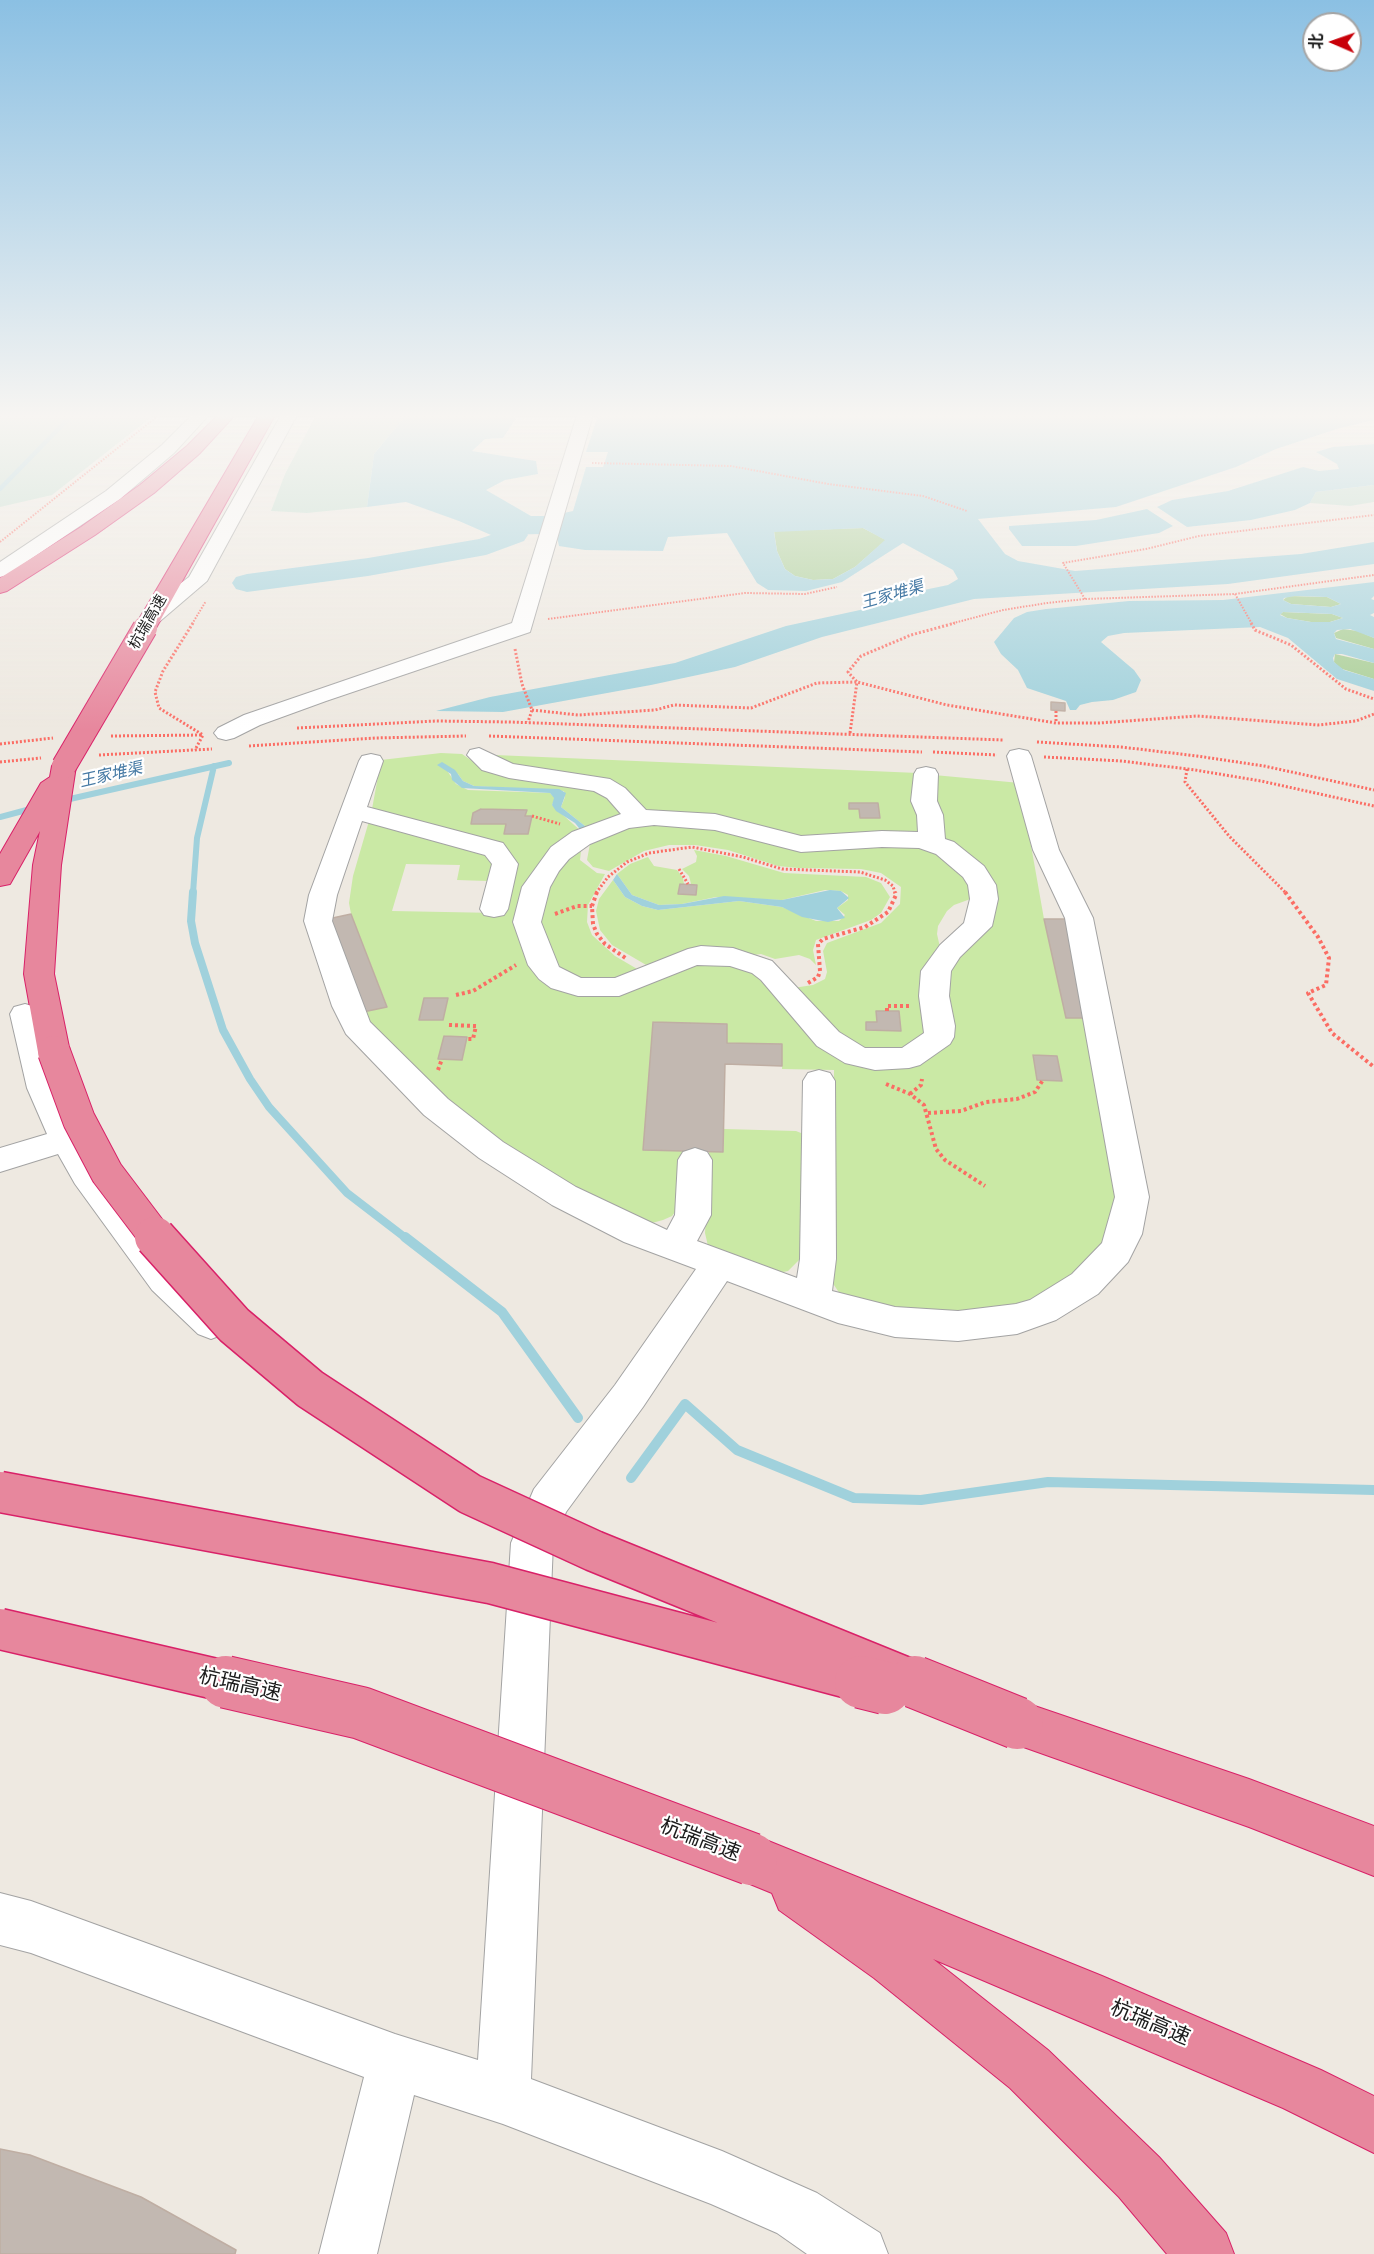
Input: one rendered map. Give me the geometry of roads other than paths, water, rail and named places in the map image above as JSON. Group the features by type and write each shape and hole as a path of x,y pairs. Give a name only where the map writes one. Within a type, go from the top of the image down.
{"highway":[{"path":"0,587 103,520"},
{"name":"杭瑞高速","path":"0,878 62,751 148,622 207,520"},
{"path":"62,751 47,865 39,974 54,1052 79,1120 107,1173 155,1238 234,1325 310,1389 470,1494 594,1551 1017,1723 1249,1803 1374,1851"},
{"path":"0,1492 490,1583 1017,1723"},
{"name":"杭瑞高速","path":"0,1629 361,1713 751,1859 1094,2000 1302,2089 1374,2125"},
{"path":"751,1859 892,1960 1029,2069 1139,2177 1205,2254"}],"street":[{"path":"0,571 76,520"},
{"path":"148,622 197,581 231,520"},
{"path":"226,733 263,716 517,627 553,520"},
{"path":"371,761 353,811 331,906 318,921 347,1006 357,1027 436,1107 492,1150 598,1214 675,1248 718,1266 864,1315 896,1322 958,1326 1017,1319 1066,1298 1102,1269 1115,1252 1129,1216 1130,1177 1079,918 1061,906 1017,746"},
{"path":"479,754 491,765 509,771 601,784 616,793 639,818"},
{"path":"927,774 924,801 930,815 932,843"},
{"path":"353,811 494,849 505,864 494,909"},
{"path":"639,818 680,818 715,822 801,844 882,839 932,843 945,848 974,872 982,885 984,899 978,926 950,951 936,971 934,996 940,1026 939,1037 909,1058 875,1060 856,1056 828,1039 782,984 762,967 733,957 688,958 619,987 578,987 561,981 549,973 539,956 528,928 527,914 536,887 547,868 560,853 581,838 639,818"},
{"path":"25,1014 43,1088 66,1140 87,1175 165,1280 264,1371 324,1414 532,1543"},
{"path":"812,1299 818,1259 819,1081"},
{"path":"0,1160 66,1140"},
{"path":"675,1248 693,1215 695,1160"},
{"path":"503,2096 532,1543 555,1493 629,1396 718,1266"},
{"path":"0,1919 31,1927 395,2061 503,2096 722,2180 787,2208 859,2254"},
{"path":"348,2254 395,2061"}],"water":[{"path":"457,520 979,520 1005,554 1018,561 1075,571 1301,554 1374,542 1374,564 1228,584 974,599 822,637 735,667 651,685 503,712 436,711 490,697 675,663 786,626 860,610 895,596 948,585 958,579 953,570 903,543 842,582 806,591 768,590 757,583 727,533 668,537 663,551 585,550 559,546 557,537 543,534 491,535","holes":["863,528 885,540 855,567 833,579 813,580 795,576 785,569 777,551 774,532"]},
{"path":"1093,520 1164,520 1173,526 1159,533 1076,546 1022,546 1009,526"},
{"path":"1177,520 1249,520 1187,527"},
{"path":"1374,582 1374,596 1371,599 1374,600 1374,613 1370,615 1374,617 1374,638 1350,629 1337,630 1334,633 1336,639 1374,649 1374,663 1342,654 1335,654 1333,658 1334,662 1344,670 1374,679 1374,691 1337,679 1288,638 1260,627 1124,633 1108,636 1101,642 1134,670 1141,680 1136,692 1113,700 1080,705 1076,710 1070,710 1066,701 1027,688 1018,670 1001,654 994,642 1014,618 1027,612 1129,601 1223,600","holes":["1295,596 1327,597 1341,604 1331,607 1291,604 1283,600","1283,612 1332,614 1343,618 1330,622 1311,622 1287,618 1280,615"]},
{"path":"442,762 455,770 463,781 474,786 559,789 566,793 561,807 590,830 583,833 575,823 556,811 552,805 554,798 550,793 462,788 452,780 451,774 437,765"},
{"path":"617,874 632,895 659,905 682,904 724,896 782,900 830,890 841,891 849,898 837,908 845,918 828,922 802,917 782,907 739,901 658,910 642,906 625,897 613,880"}],"waterway":[{"path":"247,583 368,567 486,546 514,535"},
{"name":"王家堆渠","path":"214,766 229,763"},
{"name":"王家堆渠","path":"61,801 214,766"},
{"path":"193,893 197,838 214,766"},
{"name":"王家堆渠","path":"0,817 34,808"},
{"path":"193,892 191,921 195,943 223,1030 250,1079 269,1107 347,1193 407,1239"},
{"path":"405,1237 502,1312 578,1418"},
{"path":"631,1478 685,1404 737,1450 854,1498 921,1500 1048,1482 1374,1490"}]}
